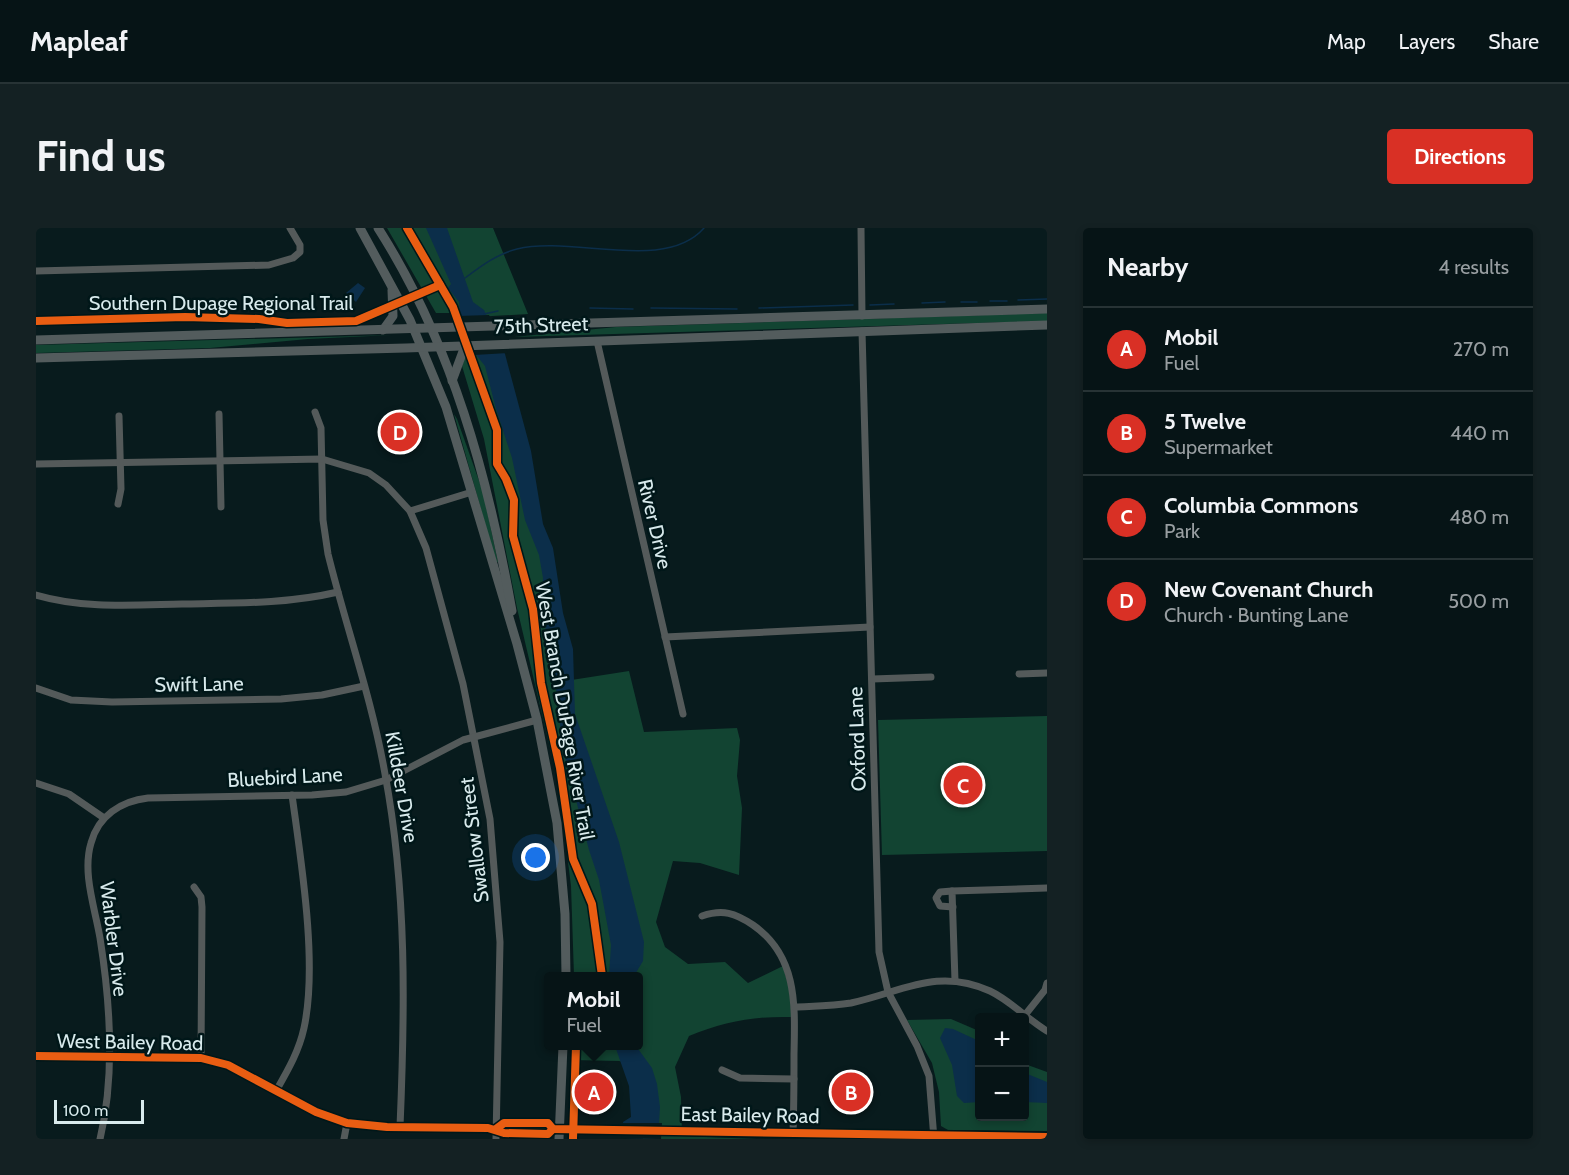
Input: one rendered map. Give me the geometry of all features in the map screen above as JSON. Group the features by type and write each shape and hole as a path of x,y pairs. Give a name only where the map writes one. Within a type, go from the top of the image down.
{"main road":[{"path":"360,228 415,329 446,407 517,644 537,720 560,849 566,972"},
{"path":"378,228 405,274 465,411 476,446 517,644"},
{"path":"383,330 393,316 392,284"},
{"name":"75th Street","path":"36,340 1047,309"},
{"name":"75th Street","path":"36,358 437,347 1047,325"},
{"path":"452,381 465,346"},
{"path":"557,1132 563,1050"}],"street":[{"path":"36,270 255,266 281,263 300,252 300,245 290,228"},
{"path":"861,228 862,316"},
{"name":"Oxford Lane","path":"862,331 879,952 888,992 927,1068 933,1105 934,1137"},
{"name":"River Drive","path":"597,341 683,714"},
{"name":"Killdeer Drive","path":"315,412 321,423 324,528 386,780 399,868 403,938 400,1127"},
{"path":"219,414 221,507"},
{"path":"118,504 121,494 119,416"},
{"name":"Swallow Street","path":"36,464 322,459 369,473 386,485 410,511 426,548 476,736 490,819 499,910 501,978 496,1139"},
{"path":"410,511 472,492"},
{"path":"36,595 63,602 100,605 293,602 338,592"},
{"path":"665,637 870,627"},
{"path":"1019,674 1047,673"},
{"path":"872,679 931,677"},
{"name":"Swift Lane","path":"36,688 70,699 112,702 289,698 322,695 364,686"},
{"name":"Bluebird Lane","path":"104,818 124,804 140,799 346,792 386,780 476,736 537,720"},
{"path":"36,783 69,794 104,818"},
{"path":"276,1091 299,1045 307,998 304,901 292,795"},
{"name":"Warbler Drive","path":"100,1139 108,1092 108,1057 103,961 88,862 92,838 104,818"},
{"path":"194,887 201,897 202,907 201,1058"},
{"path":"953,907 940,906 936,898 942,892 952,891 1047,888"},
{"path":"952,891 956,981"},
{"path":"702,916 726,911 745,920 762,932 779,952 787,968 795,1007 793,1132"},
{"path":"795,1007 837,1005 922,982 956,981 989,991 1023,1013"},
{"path":"1028,1013 1045,990 1047,982"},
{"path":"1029,1017 1047,1031"},
{"name":"West Bailey Road","path":"36,1056 201,1058 228,1065 316,1112 347,1123 400,1127 496,1129 504,1133 548,1134 557,1132"},
{"path":"722,1070 740,1078 794,1079"},
{"path":"344,1139 347,1123"},
{"name":"East Bailey Road","path":"557,1132 620,1129 934,1137 1047,1137"}],"green space":[{"path":"387,228 493,228 528,314 475,317 546,551 565,681 629,671 644,732 737,728 740,740 737,776 742,808 739,875 700,863 673,861 656,922 665,947 688,964 725,962 748,983 783,966 791,995 791,1017 739,1021 689,1036 675,1067 681,1097 682,1136 757,1139 643,1139 638,1066 619,1061 571,1060 572,1050 643,1050 643,972 574,972 571,886 558,782 517,608 484,439 462,366 465,357 469,354 453,313 436,313"},
{"path":"1047,313 1047,321 514,337 616,327"},
{"path":"392,335 308,339 210,348 36,353 36,345"},
{"path":"454,414 483,492 498,562 496,562"},
{"path":"1047,716 1047,851 882,855 878,720"},
{"path":"951,1019 975,1029 975,1121 1029,1121 1029,1065 1047,1072 1047,1131 948,1130 941,1126 939,1092 932,1063 907,1020"},
{"path":"508,1125 544,1126 547,1129 545,1131 507,1130"}],"water":[{"path":"426,228 447,228 473,302 484,310 505,354 531,451 543,524 553,548 563,613 573,649 575,714 619,842 644,942 643,961 636,972 609,972 611,945 599,880 563,750 554,672 542,609 543,578 539,555 525,520 512,458 485,366 477,356 460,313 459,302 448,288 451,284"},
{"path":"358,283 365,288 356,302 346,293"},
{"path":"945,1028 953,1029 975,1039 975,1102 964,1103 957,1096 952,1065 940,1038"},
{"path":"616,1050 639,1050 652,1068 660,1107 658,1139 624,1138 623,1122 631,1117 629,1086"},
{"path":"1029,1075 1047,1082 1047,1103 1029,1102"}],"pier":[{"path":"489,315 508,353 474,355 458,316"},
{"path":"620,1123 662,1123 661,1139 622,1138"}],"waterway":[{"path":"465,278 496,257 517,249 564,246 642,251 666,248 687,241 704,228"},
{"path":"1018,300 1047,299"},
{"path":"990,301 1007,301"},
{"path":"922,303 945,302"},
{"path":"961,302 977,302"},
{"path":"870,305 894,304"},
{"path":"759,308 853,305"},
{"path":"590,308 633,309"},
{"path":"651,308 737,309"},
{"path":"484,314 498,311"}],"cycle path":[{"name":"West Branch DuPage River Trail","path":"407,228 453,307 497,430 497,464 514,500 513,536 533,609 541,683 560,768 573,859 592,904 601,972"},
{"name":"Southern Dupage Regional Trail","path":"36,321 185,317 259,319 287,323 356,321 440,285"},
{"path":"573,1138 576,1050"},
{"path":"36,1056 201,1058 228,1065 316,1112 347,1123 387,1127 488,1128 504,1133 548,1134 553,1129"},
{"path":"496,1129 504,1123 548,1123 553,1129 1047,1137"}],"place":[{"name":"New Covenant Church","path":"400,432"},
{"name":"Columbia Commons","path":"963,785"},
{"name":"Mobil","path":"594,1092"},
{"name":"5 Twelve","path":"851,1092"}]}
